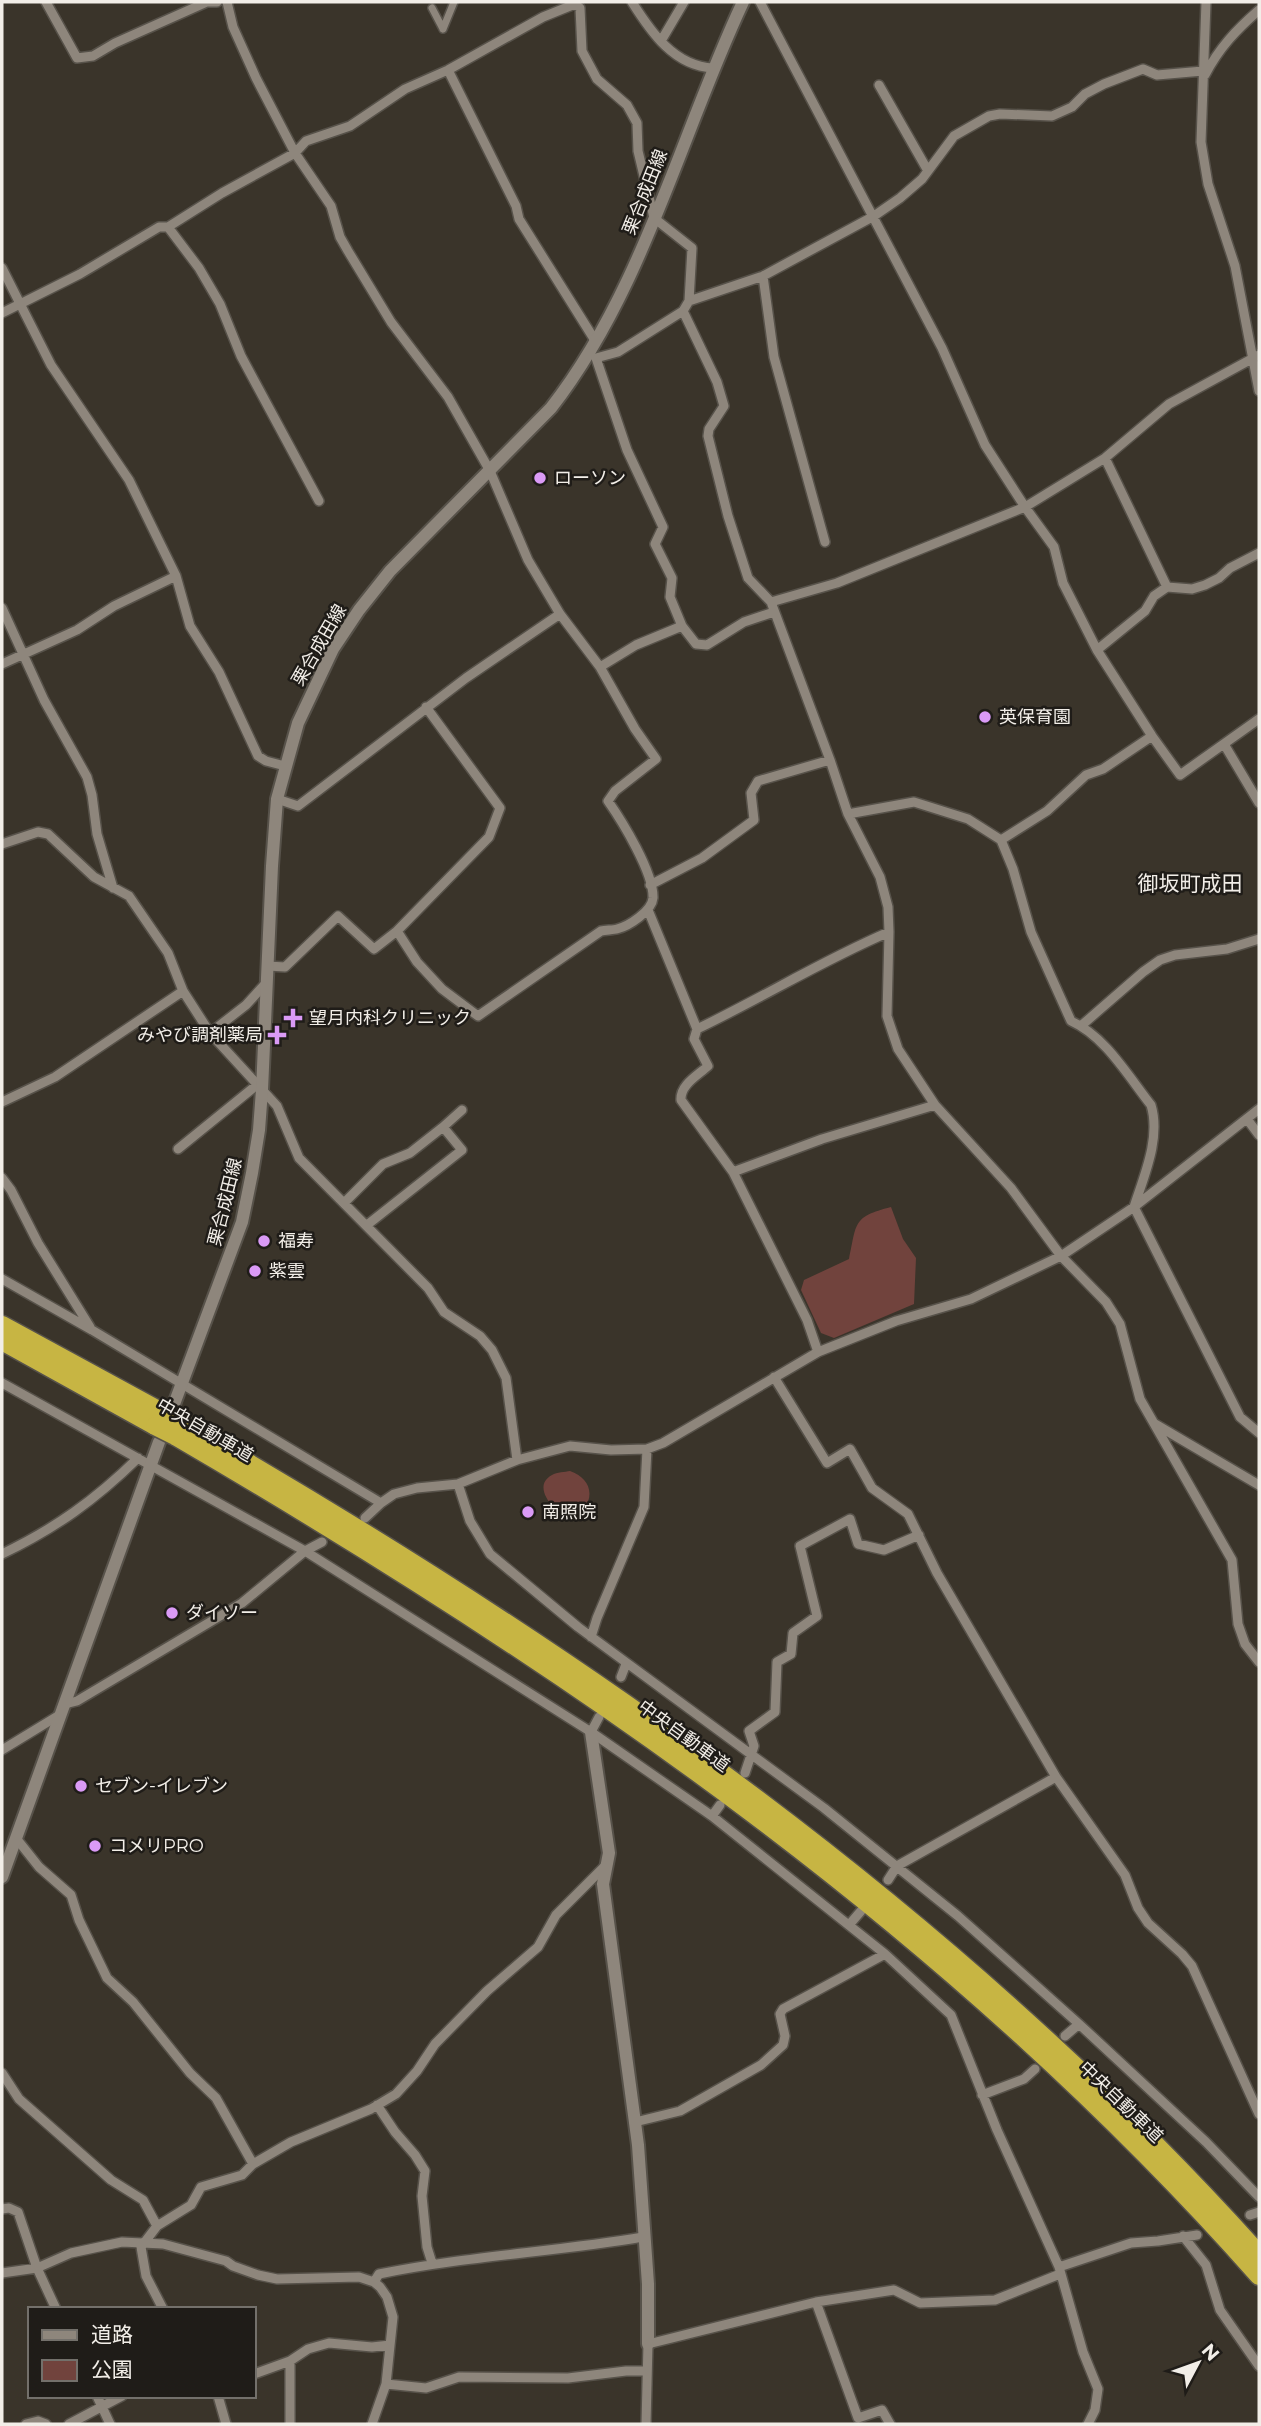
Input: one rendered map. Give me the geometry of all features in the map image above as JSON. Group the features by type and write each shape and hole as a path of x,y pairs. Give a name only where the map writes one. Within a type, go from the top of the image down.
{"highway":[{"name":"中央自動車道","path":"2,1325 167,1424 522,1649 726,1791 832,1872 943,1966 1110,2119 1259,2276"},
{"name":"中央自動車道","path":"2,1341 309,1497 531,1637 637,1710 798,1829 932,1937 1042,2035 1130,2119 1259,2254"}],"main road":[{"name":"栗合成田線","path":"2,1877 242,1222 259,1130 277,799 298,723 333,649 352,619 390,571 551,408 595,350 654,218 713,68 743,2"},
{"path":"591,1732 609,1853 605,1866 605,1897 635,2122 648,2284 648,2344"}],"street":[{"path":"46,2 77,58 93,56 115,43 207,2 217,2"},
{"path":"227,2 233,27 256,78 295,153 331,206 340,237 391,322 448,397 489,471 528,560 560,614 600,667 635,729 656,759 615,791 608,801 629,831 650,885 653,899 649,910 619,929 601,931 478,1016 442,989 417,962 397,930"},
{"path":"432,8 443,29 454,2"},
{"path":"634,2 644,22 676,56 696,67 713,68"},
{"path":"661,41 684,2"},
{"path":"760,2 942,348 985,445 1054,547 1063,583 1097,650 1152,736 1180,775 1259,719"},
{"path":"1206,2 1201,142 1208,184 1235,266 1256,357 1259,391"},
{"path":"2,313 80,274 159,227 168,227 222,193 295,153 306,141 350,126 405,89 449,70 543,17 575,4 580,8 582,51 597,79 627,106 637,123 638,150 654,218 692,248 689,301 683,312 618,352 595,350"},
{"path":"1204,75 1225,43 1259,10"},
{"path":"689,301 763,276 874,216 900,198 928,171 954,136 989,116 1052,116 1072,107 1085,94 1104,84 1143,69 1157,75 1204,75"},
{"path":"449,70 516,206 519,219 595,350 627,450 663,527 655,544 672,578 670,597 682,626 696,644 707,645 744,622 774,612"},
{"path":"878,85 928,171"},
{"path":"168,227 199,268 220,304 241,356 319,501"},
{"path":"2,268 51,365 129,480 176,576 190,626 219,672 258,756 285,766"},
{"path":"763,276 774,357 825,542"},
{"path":"683,312 717,382 724,406 709,429 708,436 728,516 748,578 771,602 848,814 880,877 888,907 887,1016 898,1049 935,1105 1011,1188 1062,1256 1106,1302 1120,1324 1140,1399 1232,1560 1237,1623 1245,1644 1259,1662"},
{"path":"771,602 837,583 1025,507 1105,458 1169,404 1256,357"},
{"path":"1105,458 1167,587"},
{"path":"1097,650 1145,611 1154,596 1167,587 1192,589 1205,586 1230,568 1259,553"},
{"path":"2,664 77,630 114,606 176,576"},
{"path":"2,608 44,700 87,777 102,853 113,888"},
{"path":"277,799 298,806 426,707 560,614"},
{"path":"600,667 636,645 682,626"},
{"path":"268,966 285,967 338,916 374,949 397,930 489,837 500,808 426,707"},
{"path":"1001,840 1047,811 1086,775 1102,769 1152,736"},
{"path":"1224,744 1259,803"},
{"path":"650,885 702,858 754,820 751,793 758,781 830,760"},
{"path":"848,814 914,802 968,819 1001,840 1013,869 1031,932 1071,1020 1082,1025 1104,1045 1151,1105 1154,1116 1152,1147 1134,1207 1240,1417 1259,1433"},
{"path":"2,844 37,832 48,834 94,877 129,896 168,953 183,991 210,1033 277,1106 299,1158 428,1288 444,1312 480,1336 492,1350 506,1378 517,1460"},
{"path":"649,910 697,1029 694,1039 708,1066 680,1092 681,1100 733,1172 797,1299 818,1352"},
{"path":"697,1029 754,1002 856,946 889,932"},
{"path":"1082,1025 1160,960 1227,949 1259,939"},
{"path":"210,1033 246,1005 267,982"},
{"path":"2,1102 55,1077 183,991"},
{"path":"178,1149 260,1087"},
{"path":"733,1172 822,1139 935,1105"},
{"path":"365,1518 394,1494 417,1488 458,1484 517,1460 570,1446 611,1450 647,1449 663,1443 710,1418 723,1407 818,1352 896,1321 971,1299 1062,1256 1134,1207 1259,1109"},
{"path":"344,1203 383,1164 410,1153 462,1110"},
{"path":"1247,1119 1259,1135"},
{"path":"367,1225 462,1150 443,1127"},
{"path":"2,1178 58,1278 92,1330"},
{"path":"2,1279 381,1503"},
{"path":"774,1377 827,1463 850,1449 872,1488 908,1514 937,1573 1056,1777 1125,1875 1148,1923 1192,1966 1259,2115"},
{"path":"2,1382 305,1551 591,1732 712,1816 885,1954 951,2015 982,2095 1059,2271 1083,2352 1098,2389 1095,2410 1088,2424"},
{"path":"1155,1424 1259,1485"},
{"path":"591,1637 644,1507 647,1449"},
{"path":"2,1554 55,1527 107,1488 138,1458"},
{"path":"458,1484 470,1521 490,1554 591,1637 753,1755 958,1916 1206,2142 1259,2197"},
{"path":"745,1773 754,1746 749,1731 775,1712 777,1662 791,1654 793,1633 817,1616 800,1546 850,1519 858,1544 884,1550 919,1535"},
{"path":"2,1750 63,1709 243,1603 305,1551 323,1542"},
{"path":"621,1677 626,1664"},
{"path":"591,1732 599,1717"},
{"path":"888,1880 897,1866 1056,1777"},
{"path":"712,1816 720,1805"},
{"path":"16,1838 39,1867 71,1895 79,1920 107,1978 133,2002 190,2073 216,2098 253,2164"},
{"path":"162,2307 145,2276 141,2247 157,2226 191,2205 201,2187 242,2175 253,2164 291,2142 377,2105 396,2094 417,2071 435,2044 487,1991 538,1947 556,1915 605,1866"},
{"path":"849,1925 861,1911"},
{"path":"635,2122 680,2111 761,2065 783,2045 785,2036 780,2014 783,2009 885,1954"},
{"path":"1065,2036 1079,2024"},
{"path":"982,2095 1024,2079 1035,2069"},
{"path":"2,2073 19,2099 111,2180 143,2200 157,2226"},
{"path":"377,2105 425,2171 422,2196 427,2247 432,2263"},
{"path":"2,2209 9,2208 18,2212 37,2268 55,2307"},
{"path":"648,2423 648,2344 816,2302 894,2290 920,2303 995,2300 1131,2243 1197,2235"},
{"path":"1183,2236 1206,2265 1220,2310 1259,2367"},
{"path":"374,2282 379,2274 432,2263 599,2245 643,2237"},
{"path":"2,2273 37,2268 71,2253 122,2242 144,2242 163,2244 226,2261 258,2275 278,2279 349,2277 374,2282 387,2297 391,2310 386,2384 372,2424"},
{"path":"816,2302 858,2418 882,2410 890,2424"},
{"path":"256,2373 290,2361 309,2349 329,2343 390,2346"},
{"path":"289,2424 290,2361"},
{"path":"386,2384 426,2388 458,2377 568,2378 647,2371"},
{"path":"219,2398 226,2424"},
{"path":"69,2424 99,2401 110,2424"},
{"path":"26,2424 38,2421 46,2424"}],"green space":[{"path":"891,1207 903,1239 916,1258 914,1304 834,1338 821,1333 801,1290 804,1280 849,1259 858,1223 869,1214"},
{"path":"570,1471 585,1481 589,1497 584,1509 569,1520 552,1506 544,1493 544,1486 552,1475"}],"place":[{"name":"ローソン","path":"540,478"},
{"name":"英保育園","path":"985,717"},
{"name":"望月内科クリニック","path":"293,1018"},
{"name":"みやび調剤薬局","path":"277,1035"},
{"name":"福寿","path":"264,1241"},
{"name":"紫雲","path":"255,1271"},
{"name":"南照院","path":"528,1512"},
{"name":"ダイソー","path":"172,1613"},
{"name":"セブン-イレブン","path":"81,1786"},
{"name":"コメリPRO","path":"95,1846"}],"district":[{"name":"御坂町成田","path":"1190,883"}]}
